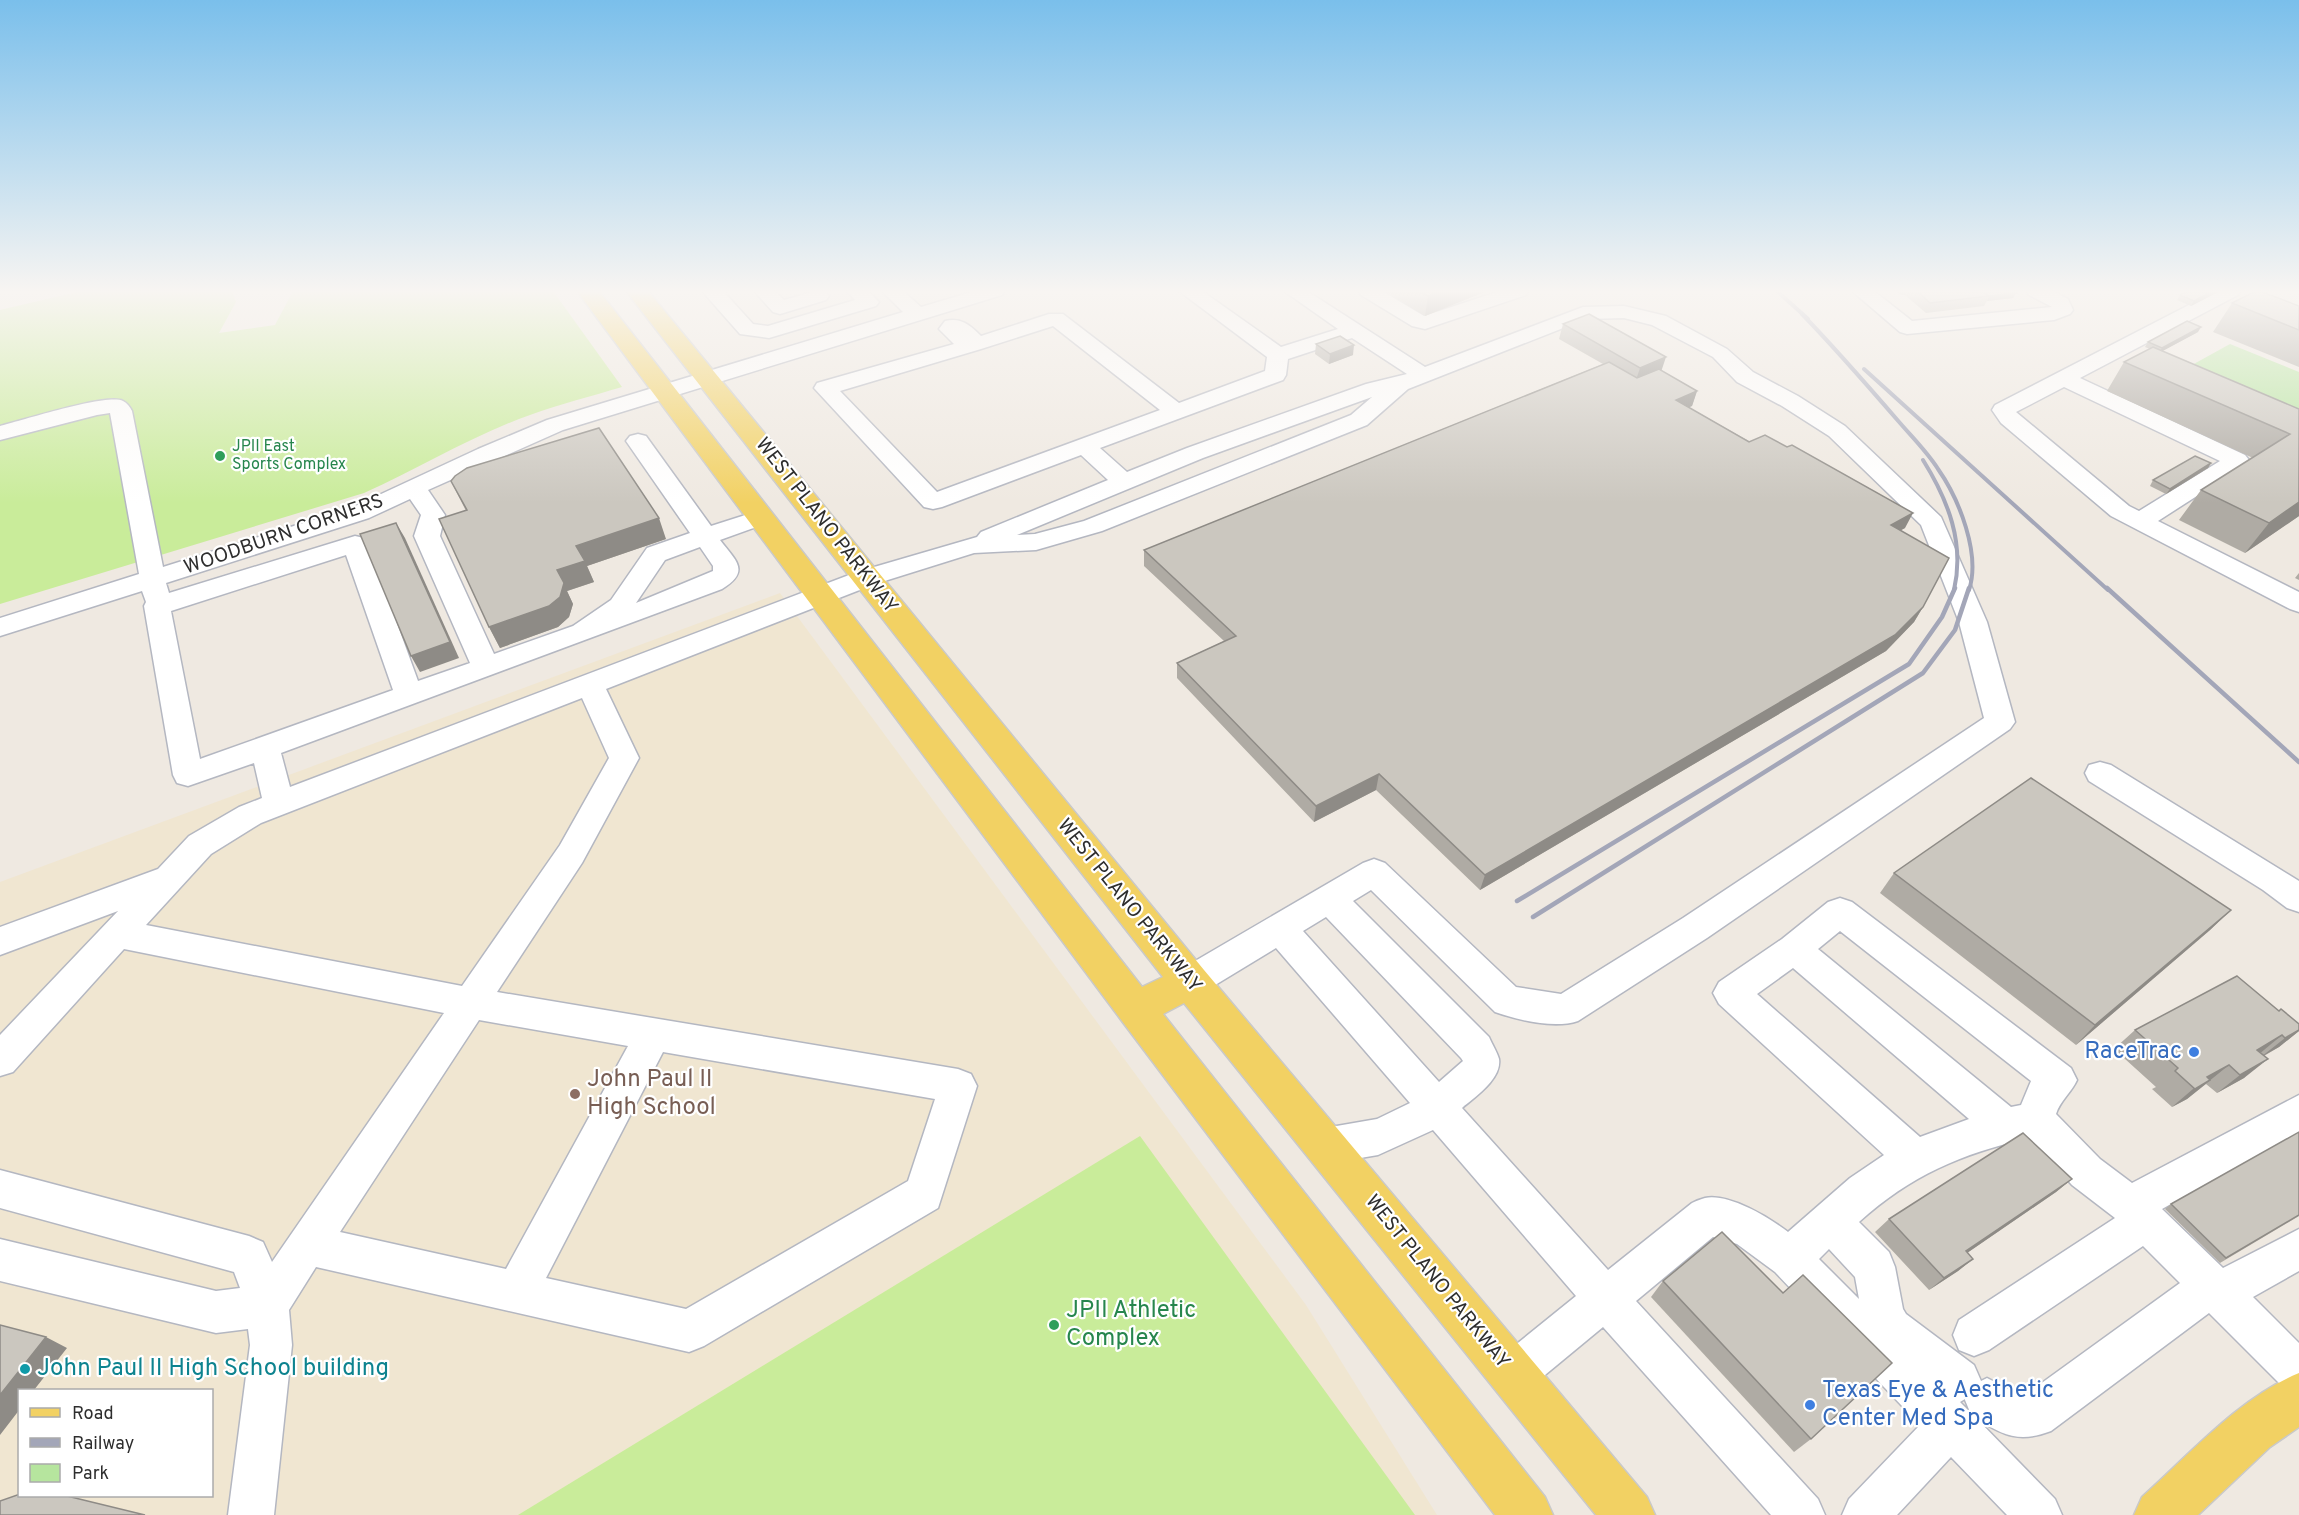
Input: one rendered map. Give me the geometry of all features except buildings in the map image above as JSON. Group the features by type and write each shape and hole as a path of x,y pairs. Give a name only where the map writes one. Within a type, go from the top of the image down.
{"main road":[{"path":"641,362 822,595 1136,1009 1527,1515"},
{"name":"WEST PLANO PARKWAY","path":"695,362 1190,982 1629,1515"},
{"path":"1136,1009 1190,982"},
{"path":"2160,1515 2253,1430 2299,1397"}],"street":[{"name":"WOODBURN CORNERS","path":"0,627 360,513 532,433 765,362"},
{"path":"916,362 825,388 933,501 1275,375 1277,362"},
{"path":"1112,362 1177,412"},
{"path":"1391,362 1412,380"},
{"path":"0,1060 200,845 250,815 866,578 972,545 1195,453 1374,388 1412,380 1459,362"},
{"path":"1190,982 1374,872 1507,1001 1565,1010 1695,928 2000,722 1973,622 1932,522 1837,431 1790,401 1745,377 1729,362"},
{"path":"2096,362 2005,407 2004,413 2114,506 2299,603"},
{"path":"2062,378 2237,460 2140,521"},
{"path":"972,545 1036,542 1093,526 1359,420 1412,380"},
{"path":"0,433 96,408 117,406 121,411 188,775 583,632 713,583 726,575 726,566 638,441"},
{"path":"1084,446 1124,482"},
{"path":"415,488 432,515 428,536 486,667"},
{"path":"583,632 620,606 656,554 761,517"},
{"path":"157,606 355,544 409,695"},
{"path":"0,1260 216,1312 267,1305 572,854 624,758 590,684"},
{"path":"266,747 279,804"},
{"path":"2100,773 2275,881 2299,899"},
{"path":"0,940 169,878"},
{"path":"1325,1146 1378,1137 1405,1126 1436,1108 1478,1071 1481,1061 1476,1048 1329,898"},
{"path":"1790,1258 1877,1182 1917,1159 1985,1130 2020,1123 2058,1080 1840,912 1794,949 1731,993 1917,1159"},
{"path":"1279,928 1606,1299 1802,1515"},
{"path":"118,934 471,1003 958,1086 924,1194 689,1331 307,1245"},
{"path":"1794,949 2138,1213 2299,1373"},
{"path":"516,1293 653,1034"},
{"path":"1974,1335 2138,1213 2299,1112"},
{"path":"0,1189 249,1257 267,1305 271,1345 251,1515"},
{"path":"1513,1374 1706,1217 1720,1217 1736,1222 1764,1238 1790,1258 2039,1515"},
{"path":"1831,1222 1874,1267 1883,1318 1891,1329 1973,1390 2011,1415 2035,1415 2215,1289 2299,1249"},
{"path":"1865,1515 1951,1425"}],"shaded area":[{"name":"John Paul II High School","path":"780,593 1306,1305 1437,1515 0,1515 0,882"}],"green space":[{"name":"JPII East Sports Complex","path":"0,362 604,362 622,387 553,407 509,423 364,493 0,604"},
{"path":"2198,362 2274,362 2299,372 2299,440 2163,381"},
{"name":"JPII Athletic Complex","path":"1140,1136 1415,1515 518,1515"}],"railway":[{"path":"1846,362 1920,446 1946,481 1960,511 1970,544 1972,576 1969,590"},
{"path":"1864,369 2108,590"},
{"path":"1923,460 1940,491 1952,522 1957,555 1954,590"},
{"path":"1517,901 1909,664 1942,617 1955,588"},
{"path":"1533,917 1923,673 1955,630 1969,588"},
{"path":"2107,588 2299,762"}],"place":[{"name":"JPII East Sports Complex","path":"220,456"},
{"name":"RaceTrac","path":"2194,1052"},
{"name":"John Paul II High School","path":"575,1094"},
{"name":"JPII Athletic Complex","path":"1054,1325"},
{"name":"John Paul II High School building","path":"25,1369"},
{"name":"Texas Eye & Aesthetic Center Med Spa","path":"1810,1405"}]}
